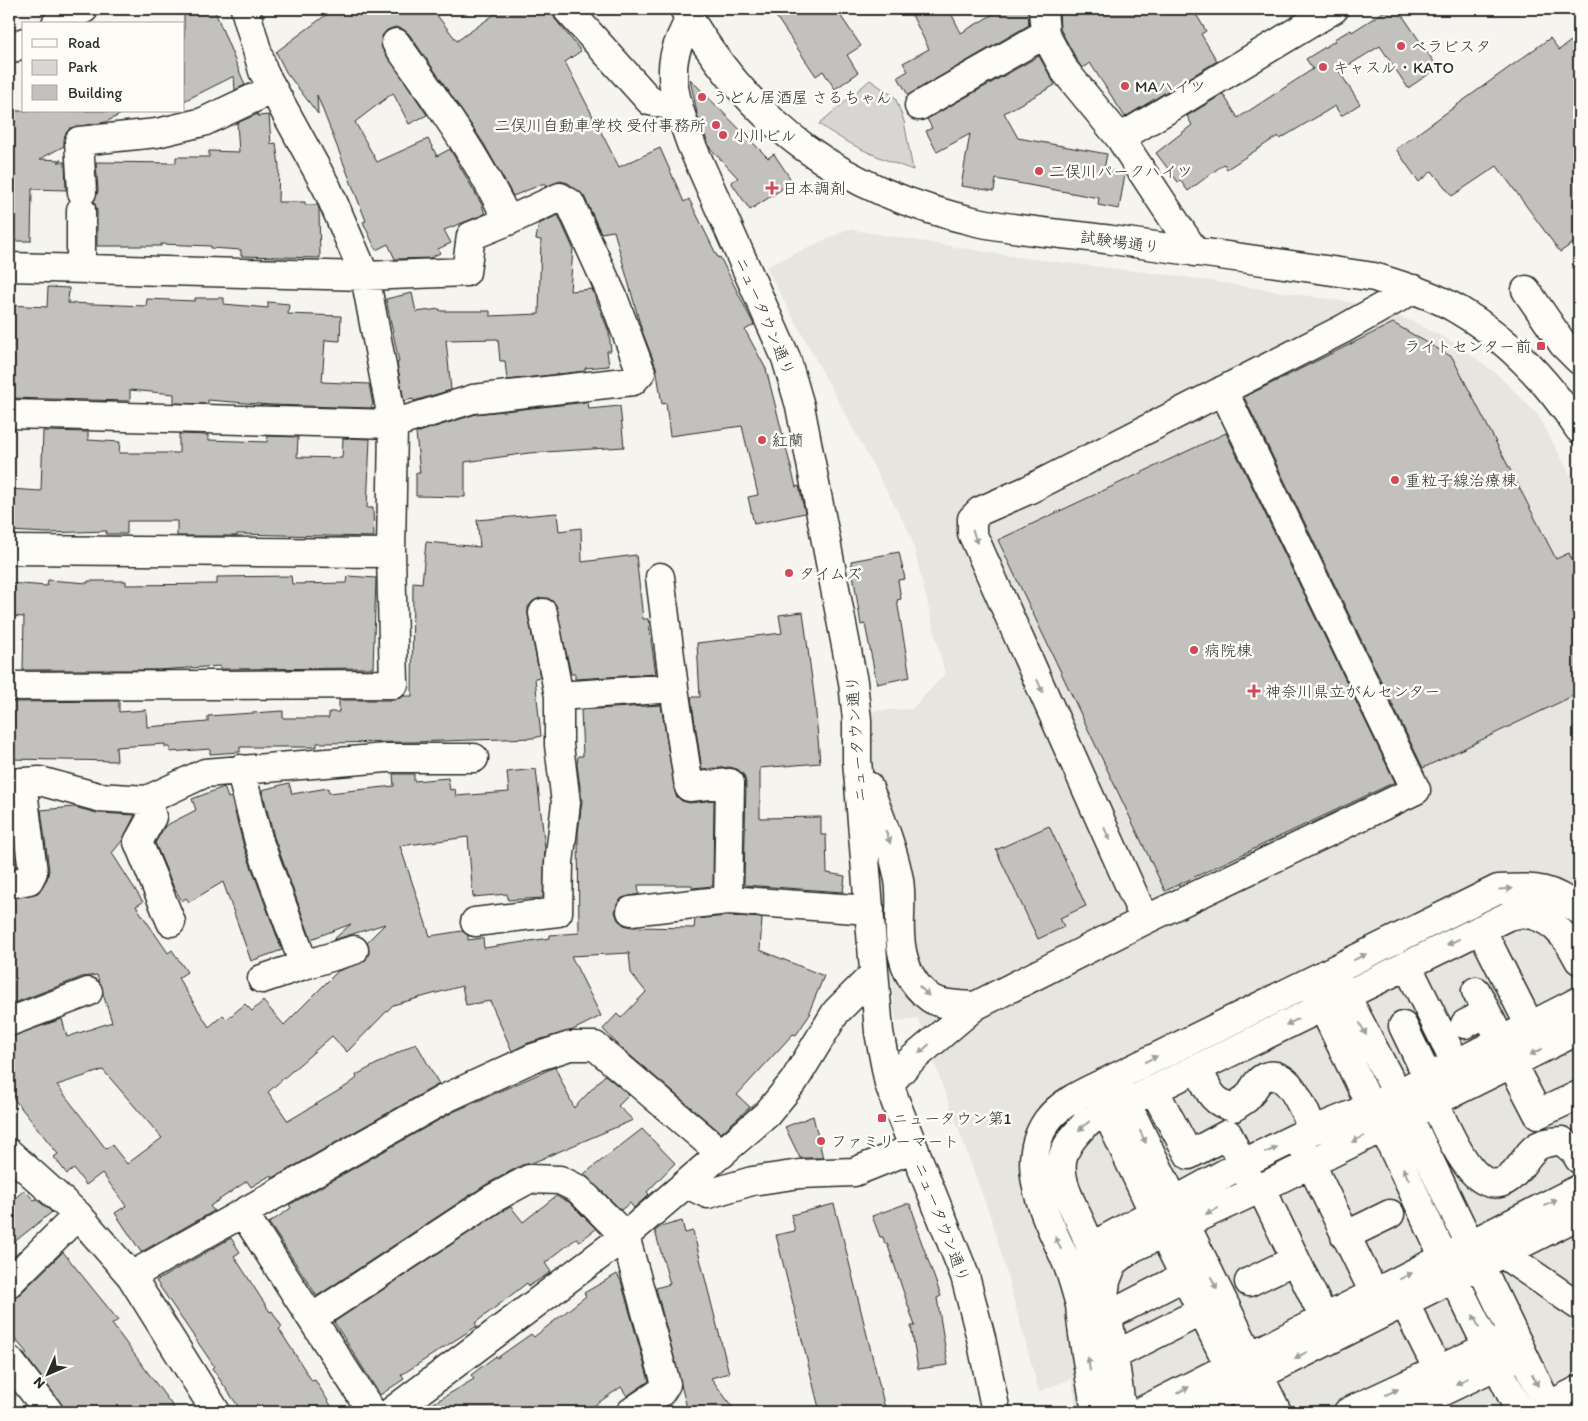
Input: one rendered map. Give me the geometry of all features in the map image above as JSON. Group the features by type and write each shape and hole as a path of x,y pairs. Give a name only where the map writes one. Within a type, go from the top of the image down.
{"street":[{"path":"60,22 84,9"},
{"path":"9,686 394,684 391,553 393,424 365,276 327,188 263,71 246,9"},
{"path":"567,9 650,101 678,108"},
{"path":"1120,138 1334,9"},
{"name":"ニュータウン通り","path":"687,14 674,57 673,70 678,108 691,144 786,358 800,406 853,682 873,975 879,1032 889,1084 965,1276 981,1338 996,1412"},
{"name":"試験場通り","path":"687,14 744,94 774,125 804,149 868,186 912,205 978,222 1374,277 1414,289 1459,310 1492,332 1529,365 1564,405 1579,430"},
{"path":"919,106 1044,22 1065,71 1120,138 1195,252"},
{"path":"9,50 22,43"},
{"path":"396,43 467,144 490,182 508,222"},
{"path":"81,269 82,201 79,141 157,133 202,122 273,90"},
{"path":"9,267 365,276 466,272 470,236 508,222 560,196 570,203 613,297 641,372 633,380 473,399 393,424 9,414"},
{"path":"1145,920 972,533 972,519 980,511 1028,490 1343,329 1414,289"},
{"path":"1526,290 1562,344 1579,360"},
{"path":"889,1084 909,1062 975,1006 1145,920 1416,790 1223,390"},
{"path":"9,550 391,553"},
{"path":"660,576 689,787 730,782 728,900"},
{"path":"475,922 558,912 559,863 566,803 559,745 559,696 543,613"},
{"path":"559,696 674,688"},
{"path":"9,884 29,880 33,872 16,783 40,781 98,797 147,800 205,773 386,758 474,758"},
{"path":"857,760 891,842 899,883 900,936 904,966 916,983 931,998 950,1004 975,1006"},
{"path":"240,769 259,842 304,965"},
{"path":"147,800 152,817 138,842 171,922"},
{"path":"1122,1412 1113,1356 1097,1308 1067,1263 1045,1214 1036,1188 1034,1163 1038,1140 1047,1121 1062,1107 1104,1082 1498,889 1541,890 1561,896 1579,910"},
{"path":"631,911 728,900 870,910"},
{"path":"1096,1412 1097,1308 1093,1252 1064,1183 1062,1160 1070,1140 1086,1123 1519,912 1538,916 1555,924 1573,947 1579,960"},
{"path":"1481,929 1530,1026"},
{"path":"262,979 354,950"},
{"path":"1407,965 1456,1064"},
{"path":"391,1412 625,1236 767,1114 794,1080 836,1012 873,975"},
{"path":"1321,976 1390,1111 1449,1267 1520,1412"},
{"path":"9,1022 88,992"},
{"path":"1093,1252 1107,1238 1258,1189 1310,1163 1390,1111 1506,1052 1530,1026 1579,1001"},
{"path":"1476,1009 1506,1052 1538,1114 1579,1095"},
{"path":"1431,1090 1456,1064 1506,1052 1579,1030"},
{"path":"1403,1045 1431,1090 1469,1169 1478,1179 1494,1184 1508,1179 1518,1169 1529,1152 1538,1145 1549,1142 1562,1141 1575,1152 1579,1159"},
{"path":"131,1276 244,1214 446,1098 533,1058 570,1046 595,1046 722,1154"},
{"path":"1198,1068 1212,1098 1224,1105 1234,1107 1246,1098 1259,1082 1266,1077 1279,1077 1291,1086 1305,1134 1310,1163 1345,1236 1430,1374"},
{"path":"1104,1082 1244,1371 1252,1412"},
{"path":"1154,1090 1189,1154 1228,1134 1329,1328"},
{"path":"1097,1308 1113,1263 1169,1218 1242,1164 1305,1134 1390,1111"},
{"path":"1390,1111 1485,1254 1518,1344 1545,1410 1579,1390"},
{"path":"687,1184 708,1194 752,1181 800,1174 854,1172 914,1148"},
{"path":"9,1153 78,1215 131,1276 216,1412"},
{"path":"312,1318 436,1235 529,1179 560,1180 578,1189 625,1236 666,1384 661,1392 631,1412"},
{"path":"1485,1254 1579,1189"},
{"path":"244,1214 372,1412"},
{"path":"1345,1236 1390,1214"},
{"path":"9,1283 78,1215"},
{"path":"1140,1412 1244,1371 1329,1328 1388,1304 1449,1267 1579,1215"},
{"path":"1169,1218 1185,1276 1202,1311 1244,1371 1277,1412"},
{"path":"1485,1254 1579,1306"},
{"path":"1249,1282 1295,1260"},
{"path":"1097,1308 1185,1276"},
{"path":"1113,1356 1156,1347 1202,1311"},
{"path":"1348,1412 1430,1374 1493,1355 1518,1344"},
{"path":"1399,1412 1493,1355"},
{"path":"9,1360 49,1412"},
{"path":"1186,1412 1244,1371"}],"shaded area":[{"name":"神奈川県立がんセンター","path":"848,229 1016,257 1177,276 1368,305 1416,323 1456,344 1496,373 1538,415 1579,491 1579,1412 1077,1412 1072,1378 1039,1392 993,1224 918,1018 896,1021 880,880 868,711 912,709 945,674 911,536 766,267"}],"green space":[{"path":"870,80 895,97 904,121 913,170 864,150 819,124"}],"building":[{"path":"184,9 214,9 245,85 235,90 234,76 185,100"},
{"path":"334,9 432,9 457,41 502,9 552,9 555,19 581,51 565,62 619,167 660,148 684,202 689,199 718,258 720,257 754,325 745,330 766,369 796,487 799,486 805,513 754,524 748,497 758,495 742,426 670,436 666,403 662,404 656,367 642,331 614,231 601,233 584,196 568,183 560,181 545,187 545,183 513,196 484,144 409,34 403,29 395,27 387,30 382,36 381,45 427,115 409,124 393,93 355,122 377,162 428,139 437,156 450,149 482,205 485,214 444,230 451,243 438,249 440,253 430,258 395,259 388,244 376,250 363,222 366,221 317,95 318,114 286,72 276,52"},
{"path":"771,9 836,9 861,46 847,55 858,73 835,89 823,71 816,76"},
{"path":"909,9 949,9 961,33 1002,9 1028,9 1029,25 908,95 898,77 908,71 903,63 929,49"},
{"path":"1059,9 1193,9 1206,31 1201,34 1217,61 1125,117 1090,63 1082,68 1078,62 1060,29"},
{"path":"1388,9 1398,9 1438,68 1408,88 1380,46 1339,71 1360,104 1341,116 1335,106 1280,139 1278,136 1227,169 1224,164 1188,191 1180,180 1178,182 1156,153 1192,125 1187,116 1223,94 1238,118 1313,69 1306,59 1335,41 1334,39 1351,30 1352,32"},
{"path":"1579,35 1579,239 1560,252 1497,166 1452,196 1432,171 1419,182 1396,149 1550,38 1559,50"},
{"path":"1039,56 1055,85 1004,113 1018,138 1107,154 1104,169 1125,174 1119,209 1098,205 1099,198 996,179 994,191 961,186 970,134 937,152 926,131 932,128 927,119"},
{"path":"690,79 768,158 774,154 790,178 782,189 750,210 731,182 738,178 710,148 698,118"},
{"path":"9,111 125,112 106,122 70,128 65,135 64,146 40,159 61,160 58,162 65,162 66,190 32,189 31,241 9,241"},
{"path":"258,114 258,116 269,115 271,144 276,143 279,166 278,202 305,202 305,205 318,205 320,258 241,256 241,250 211,248 211,246 161,244 161,246 97,246 97,210 94,201 98,191 96,162 176,163 176,157 209,157 209,151 239,152 237,123"},
{"path":"558,215 573,248 570,291 592,289 609,332 611,351 607,351 609,366 585,368 585,371 507,380 505,361 500,361 498,339 446,340 451,390 414,401 413,399 404,401 397,363 399,362 386,299 412,293 416,312 440,309 440,311 490,311 490,316 539,314 541,240 536,239 539,224"},
{"path":"48,287 69,288 68,303 146,306 147,299 195,301 195,298 224,298 224,304 268,308 268,302 289,304 288,314 341,316 340,341 325,340 322,382 369,384 373,405 371,408 271,405 208,400 208,404 174,403 174,394 130,390 130,401 9,398 9,305 47,307"},
{"name":"重粒子線治療棟","path":"1393,323 1452,357 1556,559 1569,553 1579,575 1579,693 1423,768 1244,397"},
{"path":"588,402 589,409 620,406 624,447 529,453 465,462 465,497 416,496 416,473 420,473 416,433 476,414"},
{"path":"43,431 88,432 88,440 120,442 119,453 179,453 179,434 208,435 208,440 267,442 268,436 298,437 297,457 342,458 343,438 370,439 367,508 373,508 374,537 237,534 237,536 177,536 177,521 127,521 127,534 106,534 107,531 48,533 9,531 9,489 41,491"},
{"name":"病院棟","path":"1226,433 1395,782 1165,891 998,540"},
{"path":"557,513 559,531 581,528 582,562 636,555 643,619 648,619 656,674 575,679 575,674 571,674 555,603 548,598 533,601 528,607 528,615 540,677 535,678 541,736 534,738 412,742 317,743 317,747 240,747 240,752 210,754 210,749 170,752 170,747 165,747 165,744 116,747 117,761 9,759 9,702 119,701 119,712 146,710 147,727 208,722 208,716 283,711 283,718 329,718 329,712 339,712 339,700 394,700 404,696 412,696 413,582 422,583 426,542 480,547 477,520"},
{"path":"899,552 905,579 898,580 901,599 897,600 910,677 877,684 865,624 861,625 851,561"},
{"path":"291,576 292,584 347,583 348,576 376,578 373,668 220,669 220,666 158,670 23,670 24,617 9,616 9,583 47,586 48,580 88,583 88,581 126,581 126,585 217,584 217,577"},
{"path":"803,612 815,702 820,763 760,768 760,818 821,817 821,835 826,835 827,873 845,876 843,892 744,885 746,783 744,775 737,769 729,767 702,770 691,697 700,697 697,643 782,633 779,615"},
{"path":"661,705 676,796 682,801 690,803 714,800 713,886 692,888 692,885 638,885 639,894 622,898 617,904 615,912 618,920 624,925 632,927 694,928 695,919 728,916 762,918 760,950 824,976 809,1012 811,1013 796,1035 793,1034 737,1095 750,1107 721,1133 619,1046 603,1029 617,1014 621,1018 646,992 631,973 629,953 571,956 601,1016 573,1030 528,1043 512,1051 490,1001 466,1005 462,986 393,1005 347,1052 332,1036 268,1092 288,1121 348,1085 357,1078 356,1075 416,1043 439,1084 273,1178 271,1175 251,1187 247,1181 210,1206 214,1211 141,1252 115,1213 126,1206 102,1173 86,1185 74,1169 67,1174 54,1157 58,1154 10,1094 15,1090 9,1082 9,1037 62,1019 67,1037 112,1022 97,975 82,977 9,1005 9,899 38,893 47,879 49,870 41,810 74,807 97,813 135,815 122,841 112,853 143,902 136,906 168,953 172,950 187,972 178,978 209,1027 223,1015 227,1019 245,1004 252,1011 263,1001 284,1025 338,971 365,961 369,953 367,942 385,924 333,940 351,924 311,939 274,837 262,790 289,783 292,794 328,788 329,793 394,786 393,774 414,774 414,781 448,778 450,790 455,789 456,796 509,792 507,772 536,769 545,848 543,898 508,900 507,894 473,897 468,837 400,846 430,936 462,931 468,935 468,940 483,938 484,948 550,938 550,935 579,933 578,833 582,801 577,765 578,756 583,756 581,710","holes":["103,1070 162,1138 127,1164 112,1145 106,1149 57,1085"]},
{"path":"224,787 228,798 231,797 244,847 282,950 251,961 223,882 189,902 186,898 182,901 174,888 155,843 165,826 196,810 192,799"},
{"path":"9,814 17,867 9,868"},
{"path":"1049,826 1086,906 1060,918 1064,927 1038,939 996,850"},
{"path":"555,1067 574,1108 605,1075 629,1095 618,1106 633,1120 532,1163 522,1165 487,1184 317,1296 269,1223 291,1208 289,1205 453,1112"},
{"path":"813,1116 823,1158 800,1158 785,1127"},
{"path":"642,1129 675,1163 647,1192 649,1194 634,1208 630,1203 621,1210 584,1174"},
{"path":"24,1190 34,1200 36,1199 52,1212 9,1246 9,1204"},
{"path":"556,1196 569,1202 596,1229 579,1242 577,1238 545,1263 551,1272 529,1286 527,1283 475,1323 477,1326 401,1375 404,1379 380,1395 334,1322 502,1211 511,1207 523,1222"},
{"path":"834,1204 886,1412 820,1412 776,1235 795,1231 791,1215"},
{"path":"905,1204 910,1204 918,1227 916,1227 941,1296 937,1298 948,1365 918,1369 911,1326 915,1326 887,1243 885,1244 883,1237 880,1237 872,1216"},
{"path":"682,1221 685,1233 693,1231 729,1373 711,1378 736,1412 688,1412 656,1288 670,1284 655,1231 660,1227"},
{"path":"231,1238 240,1252 234,1256 270,1312 272,1311 282,1327 279,1329 312,1381 315,1380 335,1412 242,1412 212,1368 214,1366 156,1281"},
{"path":"63,1252 118,1320 112,1324 177,1412 67,1412 24,1354 27,1353 9,1332 9,1298 20,1294"},
{"path":"617,1274 621,1281 649,1381 627,1396 621,1387 585,1412 419,1412 474,1379 471,1375 496,1356 497,1358 531,1334 534,1337 586,1296 584,1293"}],"place":[{"name":"ベラビスタ","path":"1401,46"},
{"name":"キャスル・KATO","path":"1323,67"},
{"name":"MAハイツ","path":"1125,86"},
{"name":"うどん居酒屋 さるちゃん","path":"702,97"},
{"name":"二俣川自動車学校 受付事務所","path":"716,125"},
{"name":"小川ビル","path":"723,135"},
{"name":"二俣川パークハイツ","path":"1039,171"},
{"name":"日本調剤","path":"772,188"},
{"name":"ライトセンター前","path":"1541,346"},
{"name":"紅蘭","path":"762,440"},
{"name":"重粒子線治療棟","path":"1395,480"},
{"name":"タイムズ","path":"789,573"},
{"name":"病院棟","path":"1194,650"},
{"name":"神奈川県立がんセンター","path":"1254,691"},
{"name":"ニュータウン第1","path":"882,1118"},
{"name":"ファミリーマート","path":"821,1141"}]}
